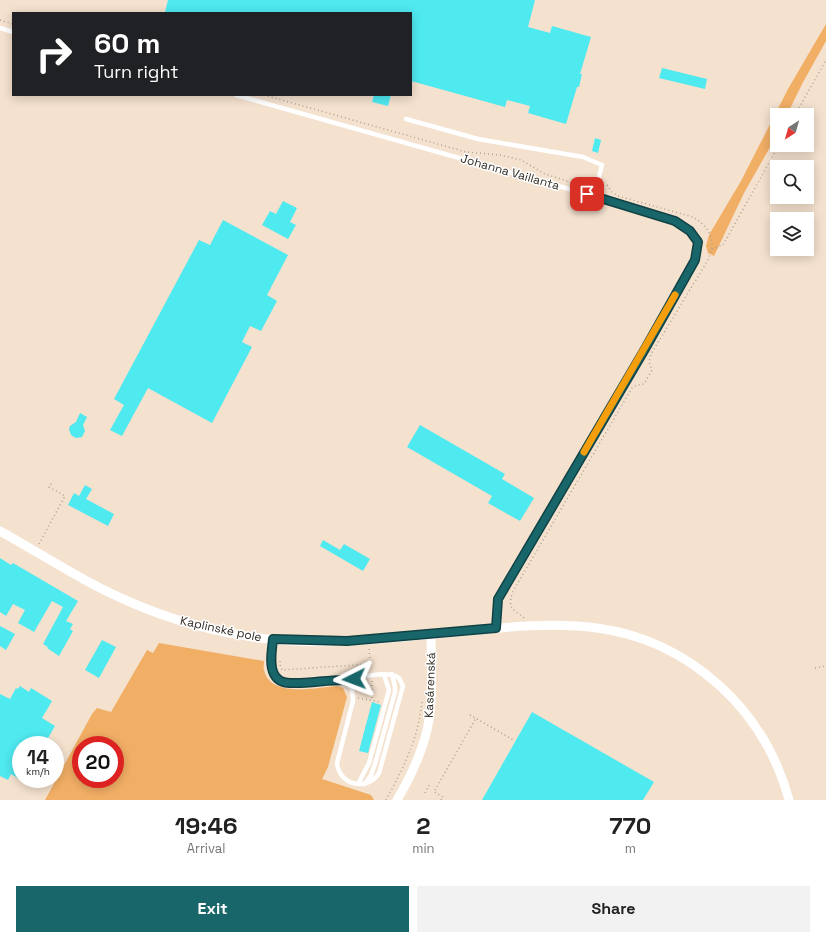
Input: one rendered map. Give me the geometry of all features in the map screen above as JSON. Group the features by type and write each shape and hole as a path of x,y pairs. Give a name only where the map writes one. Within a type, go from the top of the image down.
{"street":[{"name":"Kaplinské pole","path":"0,531 105,590 160,614 192,624 230,633 273,639 347,641 431,635 496,628 571,625 588,626 617,631 649,641 685,659 701,670 730,695 753,722 771,752 779,768 789,800"},
{"name":"Kasárenská","path":"397,800 414,768 428,729 431,708 431,635"}],"lane":[{"path":"0,28 12,32"},
{"name":"Johanna Vaillanta","path":"240,96 594,196 675,221 690,231 698,242 695,260 645,349 498,599 496,628"},
{"path":"406,119 478,139 583,157 602,165 594,196"},
{"path":"273,639 273,671 274,675 281,681 290,683 343,680 349,682 359,677 392,674 399,678 403,686 379,773 371,782 365,784 358,784 347,780 337,768 353,698 352,689 349,682"},
{"path":"365,784 374,770 395,692 392,674"},
{"path":"358,784 369,764 389,690 384,675"}],"path":[{"path":"0,20 12,24"},
{"path":"799,108 826,60"},
{"path":"268,96 466,152 500,155 521,160 545,174 576,184 589,179 607,185 612,192 618,196 693,217 702,222 709,230 712,240 712,249 708,260 652,354 649,362 652,370 644,384 637,385 632,388 512,593 510,603 514,611 524,617 525,626"},
{"path":"712,249 723,245 775,152"},
{"path":"35,551 65,496 49,487 53,481"},
{"path":"280,662 282,670 370,663 369,649"},
{"path":"815,668 826,666"},
{"path":"353,698 364,698 385,704"},
{"path":"386,800 409,752 414,738 421,713 422,699"},
{"path":"470,715 515,741"},
{"path":"441,800 443,797 434,792 476,718"},
{"path":"425,793 429,785"}],"shaded area":[{"path":"826,24 826,41 790,108 778,108"},
{"path":"770,124 770,147 744,193 714,256 708,253 706,246 709,235 741,181"},
{"path":"159,643 264,661 264,669 268,679 275,685 296,689 338,686 343,688 347,697 328,767 322,779 371,795 374,800 45,800 52,788 64,788 64,765 72,751 72,788 124,788 124,736 80,736 97,708 111,712 147,650 153,653"}],"building":[{"path":"168,0 535,0 528,27 550,33 552,26 591,37 580,74 582,74 579,87 577,87 566,124 528,113 530,106 507,100 505,107 412,81 412,12 165,12"},
{"path":"662,68 707,79 705,89 659,78"},
{"path":"374,96 391,96 388,106 372,102"},
{"path":"595,138 601,140 598,153 592,151"},
{"path":"283,201 297,208 290,222 296,225 288,239 262,225 270,211 276,214"},
{"path":"223,220 288,255 267,295 277,301 261,331 250,326 242,342 252,347 212,423 148,388 122,436 110,430 124,405 114,399 199,240 210,245"},
{"path":"80,413 87,417 83,425 85,431 82,437 76,438 71,435 69,429 70,426 76,422"},
{"path":"420,425 505,474 502,479 534,498 520,521 488,503 492,496 407,447"},
{"path":"85,485 92,489 86,499 114,514 108,526 68,505 74,493 79,496"},
{"path":"323,540 340,550 344,544 370,559 363,571 320,546"},
{"path":"0,558 11,565 13,563 78,601 66,621 73,624 70,629 73,631 59,656 43,644 63,607 52,601 34,632 18,623 25,610 13,604 6,616 0,612"},
{"path":"0,626 15,634 6,650 0,646"},
{"path":"102,640 116,647 99,678 85,670"},
{"path":"20,686 29,692 31,688 52,701 42,718 55,726 49,736 12,736 12,775 8,780 0,776 0,694 10,699 16,688 18,689"},
{"path":"372,702 381,705 368,753 359,751"},
{"path":"532,712 654,782 643,800 482,800"}],"slow traffic":[{"path":"584,452 675,295"}],"route":[{"path":"354,679 349,682 343,680 290,683 281,681 274,675 273,671 273,639 324,642 347,641 431,635 496,628 498,599 645,349 695,260 698,242 690,231 675,221 587,194"}]}
